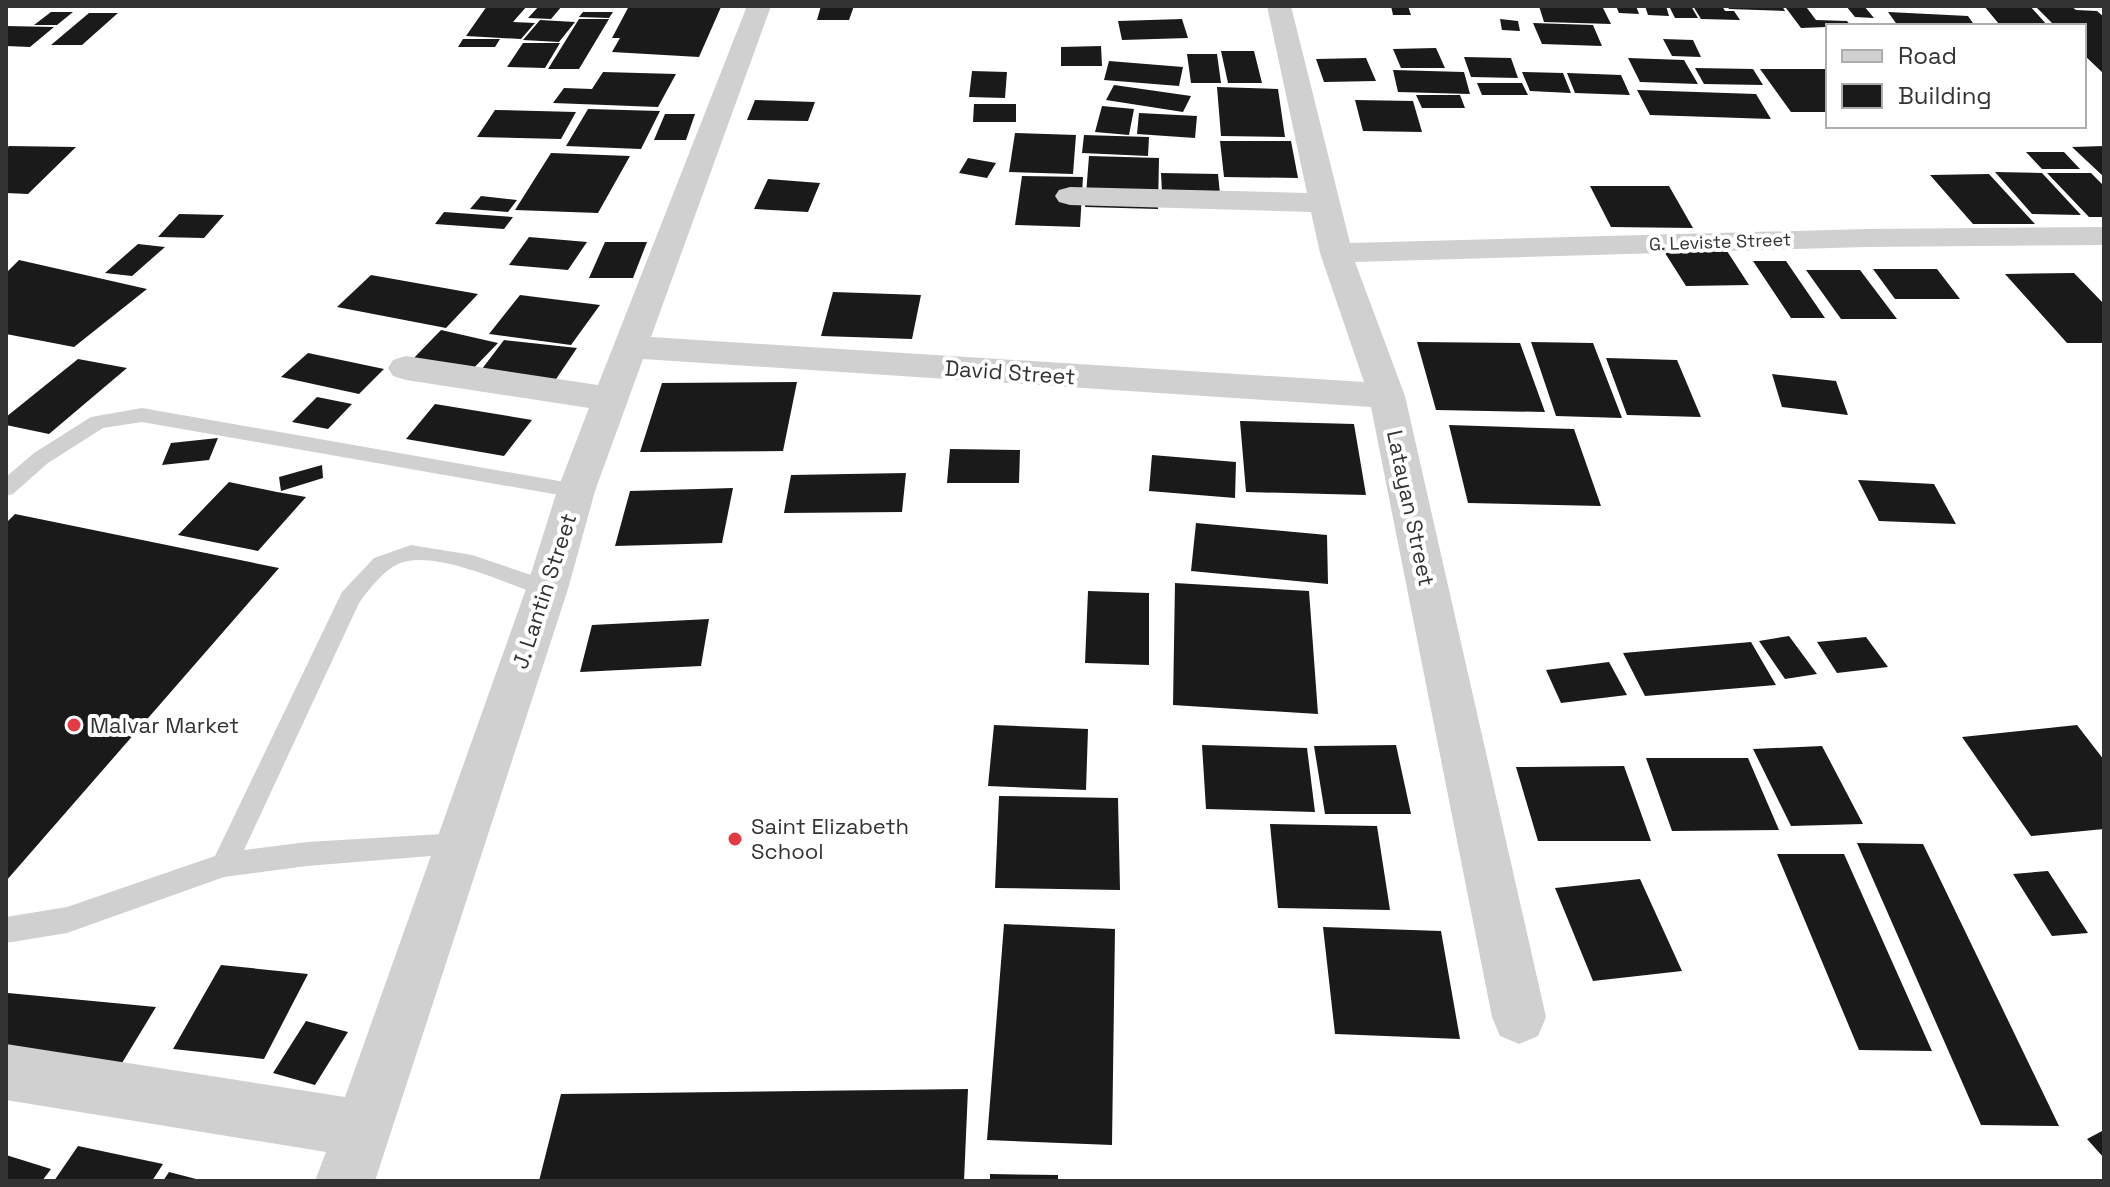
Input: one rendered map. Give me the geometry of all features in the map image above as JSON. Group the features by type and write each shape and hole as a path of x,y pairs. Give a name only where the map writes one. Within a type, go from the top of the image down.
{"street":[{"name":"J. Lantin Street","path":"345,1181 547,589 576,491 633,347 759,6"},
{"name":"Latayan Street","path":"1279,6 1336,253 1387,396 1519,1017"},
{"path":"1070,196 1325,203"},
{"name":"G. Leviste Street","path":"1336,253 1866,238 2104,236"},
{"name":"David Street","path":"633,347 1387,396"},
{"path":"406,368 612,399"},
{"path":"6,1072 364,1129"}],"lane":[{"path":"6,489 41,458 98,422 142,415 576,491"},
{"path":"224,865 350,598 373,569 398,555 432,554 547,589"},
{"path":"6,930 67,920 224,865 307,854 459,845"}],"building":[{"path":"487,6 527,6 513,22 535,23 521,39 466,36"},
{"path":"539,6 562,6 551,19 528,18"},
{"path":"629,6 721,7 699,57 612,52 620,38 612,38"},
{"path":"821,6 854,6 849,20 817,20"},
{"path":"1391,6 1408,6 1411,15 1393,15"},
{"path":"1539,6 1602,6 1611,24 1544,22"},
{"path":"1616,6 1636,6 1639,14 1619,13"},
{"path":"1645,6 1666,6 1669,16 1648,15"},
{"path":"1669,6 1691,6 1698,18 1675,18"},
{"path":"1693,6 1722,6 1725,11 1734,11 1740,20 1701,19"},
{"path":"1727,6 1782,6 1785,11 1729,9"},
{"path":"1846,6 1864,6 1874,18 1855,17"},
{"path":"1984,6 2030,6 2046,24 1999,24"},
{"path":"2035,6 2071,6 2076,10 2097,11 2104,17 2104,74 2086,57 2086,24 2053,24"},
{"path":"1786,8 1807,8 1816,20 1847,21 1849,24 1826,24 1826,27 1801,28"},
{"path":"51,12 73,12 57,25 34,25"},
{"path":"583,12 613,12 609,18 579,17"},
{"path":"1888,12 1968,16 1974,24 1897,24"},
{"path":"89,13 118,13 82,45 51,45"},
{"path":"579,19 609,19 579,69 548,69"},
{"path":"1182,19 1188,38 1122,40 1118,21"},
{"path":"1500,19 1518,21 1520,31 1502,30"},
{"path":"540,20 575,22 559,42 523,40"},
{"path":"1533,23 1593,25 1602,46 1542,44"},
{"path":"6,26 54,27 30,47 6,46"},
{"path":"463,39 500,39 495,47 458,47"},
{"path":"1663,39 1693,40 1701,57 1672,56"},
{"path":"523,43 560,43 545,68 507,67"},
{"path":"1101,46 1102,66 1061,66 1061,47"},
{"path":"1436,48 1445,68 1401,68 1393,49"},
{"path":"1221,51 1254,51 1262,83 1228,83"},
{"path":"1187,54 1217,54 1221,83 1191,83"},
{"path":"1464,57 1511,58 1518,78 1471,77"},
{"path":"1366,58 1376,81 1324,82 1316,59"},
{"path":"1628,58 1684,60 1698,84 1640,82"},
{"path":"1109,61 1183,67 1179,86 1104,80"},
{"path":"1695,68 1753,69 1763,85 1704,84"},
{"path":"1760,69 1826,69 1826,112 1791,112"},
{"path":"1393,70 1464,72 1470,94 1398,92"},
{"path":"972,71 1007,72 1005,98 969,97"},
{"path":"603,72 676,74 658,107 553,103 564,88 592,89"},
{"path":"1522,72 1563,73 1571,93 1530,91"},
{"path":"1567,73 1621,75 1630,95 1575,93"},
{"path":"1477,83 1522,83 1528,95 1482,95"},
{"path":"1114,85 1191,96 1183,112 1106,100"},
{"path":"1217,87 1278,89 1285,137 1221,136"},
{"path":"1637,90 1756,94 1771,119 1650,115"},
{"path":"1416,95 1460,95 1465,108 1422,108"},
{"path":"755,100 815,102 808,121 747,120"},
{"path":"1355,100 1413,101 1422,132 1363,131"},
{"path":"974,104 1016,104 1016,122 973,122"},
{"path":"1102,106 1134,109 1129,135 1095,132"},
{"path":"588,109 660,111 641,149 566,146"},
{"path":"495,110 576,112 561,139 477,137"},
{"path":"1139,113 1197,116 1195,138 1137,134"},
{"path":"665,114 695,114 686,140 654,140"},
{"path":"1015,133 1076,135 1073,174 1009,172"},
{"path":"1084,135 1149,137 1148,156 1082,153"},
{"path":"1220,141 1291,141 1298,178 1224,177"},
{"path":"9,146 76,147 28,194 6,193 6,149"},
{"path":"2104,146 2104,177 2072,147"},
{"path":"2026,152 2064,152 2080,169 2042,169"},
{"path":"551,153 630,156 598,213 515,210"},
{"path":"1089,156 1159,158 1158,209 1085,207"},
{"path":"968,158 996,163 987,178 959,173"},
{"path":"1995,172 2042,173 2081,215 2032,214"},
{"path":"1161,173 1218,174 1220,194 1162,193"},
{"path":"2047,173 2091,173 2104,186 2104,217 2089,217"},
{"path":"1989,174 2035,224 1973,224 1930,175"},
{"path":"1022,176 1083,177 1080,227 1015,225"},
{"path":"768,179 820,183 808,212 754,209"},
{"path":"1590,186 1669,186 1693,228 1611,227"},
{"path":"481,196 517,200 508,212 470,209"},
{"path":"444,212 513,217 504,229 435,224"},
{"path":"179,214 224,215 204,238 158,237"},
{"path":"529,237 587,242 568,270 509,265"},
{"path":"605,242 647,242 633,278 589,278"},
{"path":"138,244 165,247 132,276 105,273"},
{"path":"1727,251 1749,285 1686,286 1665,253"},
{"path":"19,260 147,289 74,347 6,334 6,273"},
{"path":"1753,261 1786,261 1825,318 1791,318"},
{"path":"1873,269 1937,269 1960,299 1895,299"},
{"path":"1806,270 1860,270 1897,319 1841,319"},
{"path":"2074,273 2104,304 2104,343 2067,343 2005,274"},
{"path":"371,275 478,294 446,328 337,307"},
{"path":"833,292 921,295 912,339 821,336"},
{"path":"520,295 600,305 571,345 489,334"},
{"path":"441,330 498,343 468,374 411,361"},
{"path":"504,340 577,348 550,388 475,378"},
{"path":"1417,342 1520,343 1545,412 1436,410"},
{"path":"1531,342 1593,343 1622,418 1556,416"},
{"path":"308,353 384,369 359,394 281,377"},
{"path":"1606,358 1677,360 1701,417 1627,415"},
{"path":"78,359 127,368 49,434 6,425 6,417"},
{"path":"1772,374 1836,381 1848,415 1782,407"},
{"path":"797,382 783,451 640,452 662,383"},
{"path":"317,397 352,404 328,429 292,422"},
{"path":"435,404 532,420 504,456 406,439"},
{"path":"1240,421 1354,424 1366,495 1246,492"},
{"path":"1449,425 1574,429 1601,506 1468,503"},
{"path":"218,438 209,460 162,465 171,443"},
{"path":"950,449 1020,450 1019,483 947,483"},
{"path":"1152,455 1236,462 1235,498 1149,491"},
{"path":"322,465 323,478 281,491 279,477"},
{"path":"906,473 902,512 784,513 791,475"},
{"path":"1858,480 1934,484 1956,524 1879,521"},
{"path":"229,482 306,497 258,551 178,535"},
{"path":"733,488 722,543 615,546 630,491"},
{"name":"Malvar Market","path":"15,514 279,568 6,881 6,523"},
{"path":"1196,523 1327,535 1328,584 1191,571"},
{"path":"1175,583 1309,591 1318,714 1173,705"},
{"path":"1088,591 1149,593 1149,665 1085,663"},
{"path":"709,619 701,666 580,672 592,625"},
{"path":"1789,636 1817,674 1785,679 1759,641"},
{"path":"1866,637 1888,667 1837,673 1817,642"},
{"path":"1751,642 1776,685 1645,696 1623,653"},
{"path":"1609,662 1627,695 1561,703 1546,670"},
{"path":"994,725 1088,729 1086,790 988,786"},
{"path":"2077,725 2104,760 2104,829 2031,836 1962,737"},
{"path":"1202,745 1307,748 1315,812 1206,809"},
{"path":"1396,745 1411,814 1325,814 1314,746"},
{"path":"1822,746 1863,824 1791,826 1753,749"},
{"path":"1646,758 1748,758 1779,830 1672,831"},
{"path":"1624,766 1651,841 1538,841 1516,767"},
{"path":"999,796 1118,798 1120,890 995,888"},
{"path":"1270,824 1377,826 1390,910 1278,908"},
{"path":"1857,843 1923,844 2059,1126 1981,1125"},
{"path":"1777,854 1844,854 1932,1051 1859,1050"},
{"path":"2048,871 2088,933 2052,936 2013,874"},
{"path":"1640,879 1682,971 1593,981 1555,888"},
{"path":"1004,924 1115,929 1112,1145 987,1140"},
{"path":"1323,927 1441,931 1460,1039 1335,1034"},
{"path":"221,965 308,974 264,1059 173,1049"},
{"path":"8,993 156,1007 122,1063 6,1051"},
{"path":"306,1021 348,1032 315,1085 273,1073"},
{"path":"968,1089 964,1181 539,1181 561,1094"},
{"path":"2104,1130 2104,1158 2087,1139"},
{"path":"78,1146 163,1164 152,1181 54,1181"},
{"path":"6,1155 51,1169 42,1181 6,1181"},
{"path":"169,1172 200,1180 200,1181 163,1181"},
{"path":"990,1174 1058,1175 1058,1181 990,1181"}],"place":[{"name":"Malvar Market","path":"74,725"},
{"name":"Saint Elizabeth School","path":"735,839"}]}
